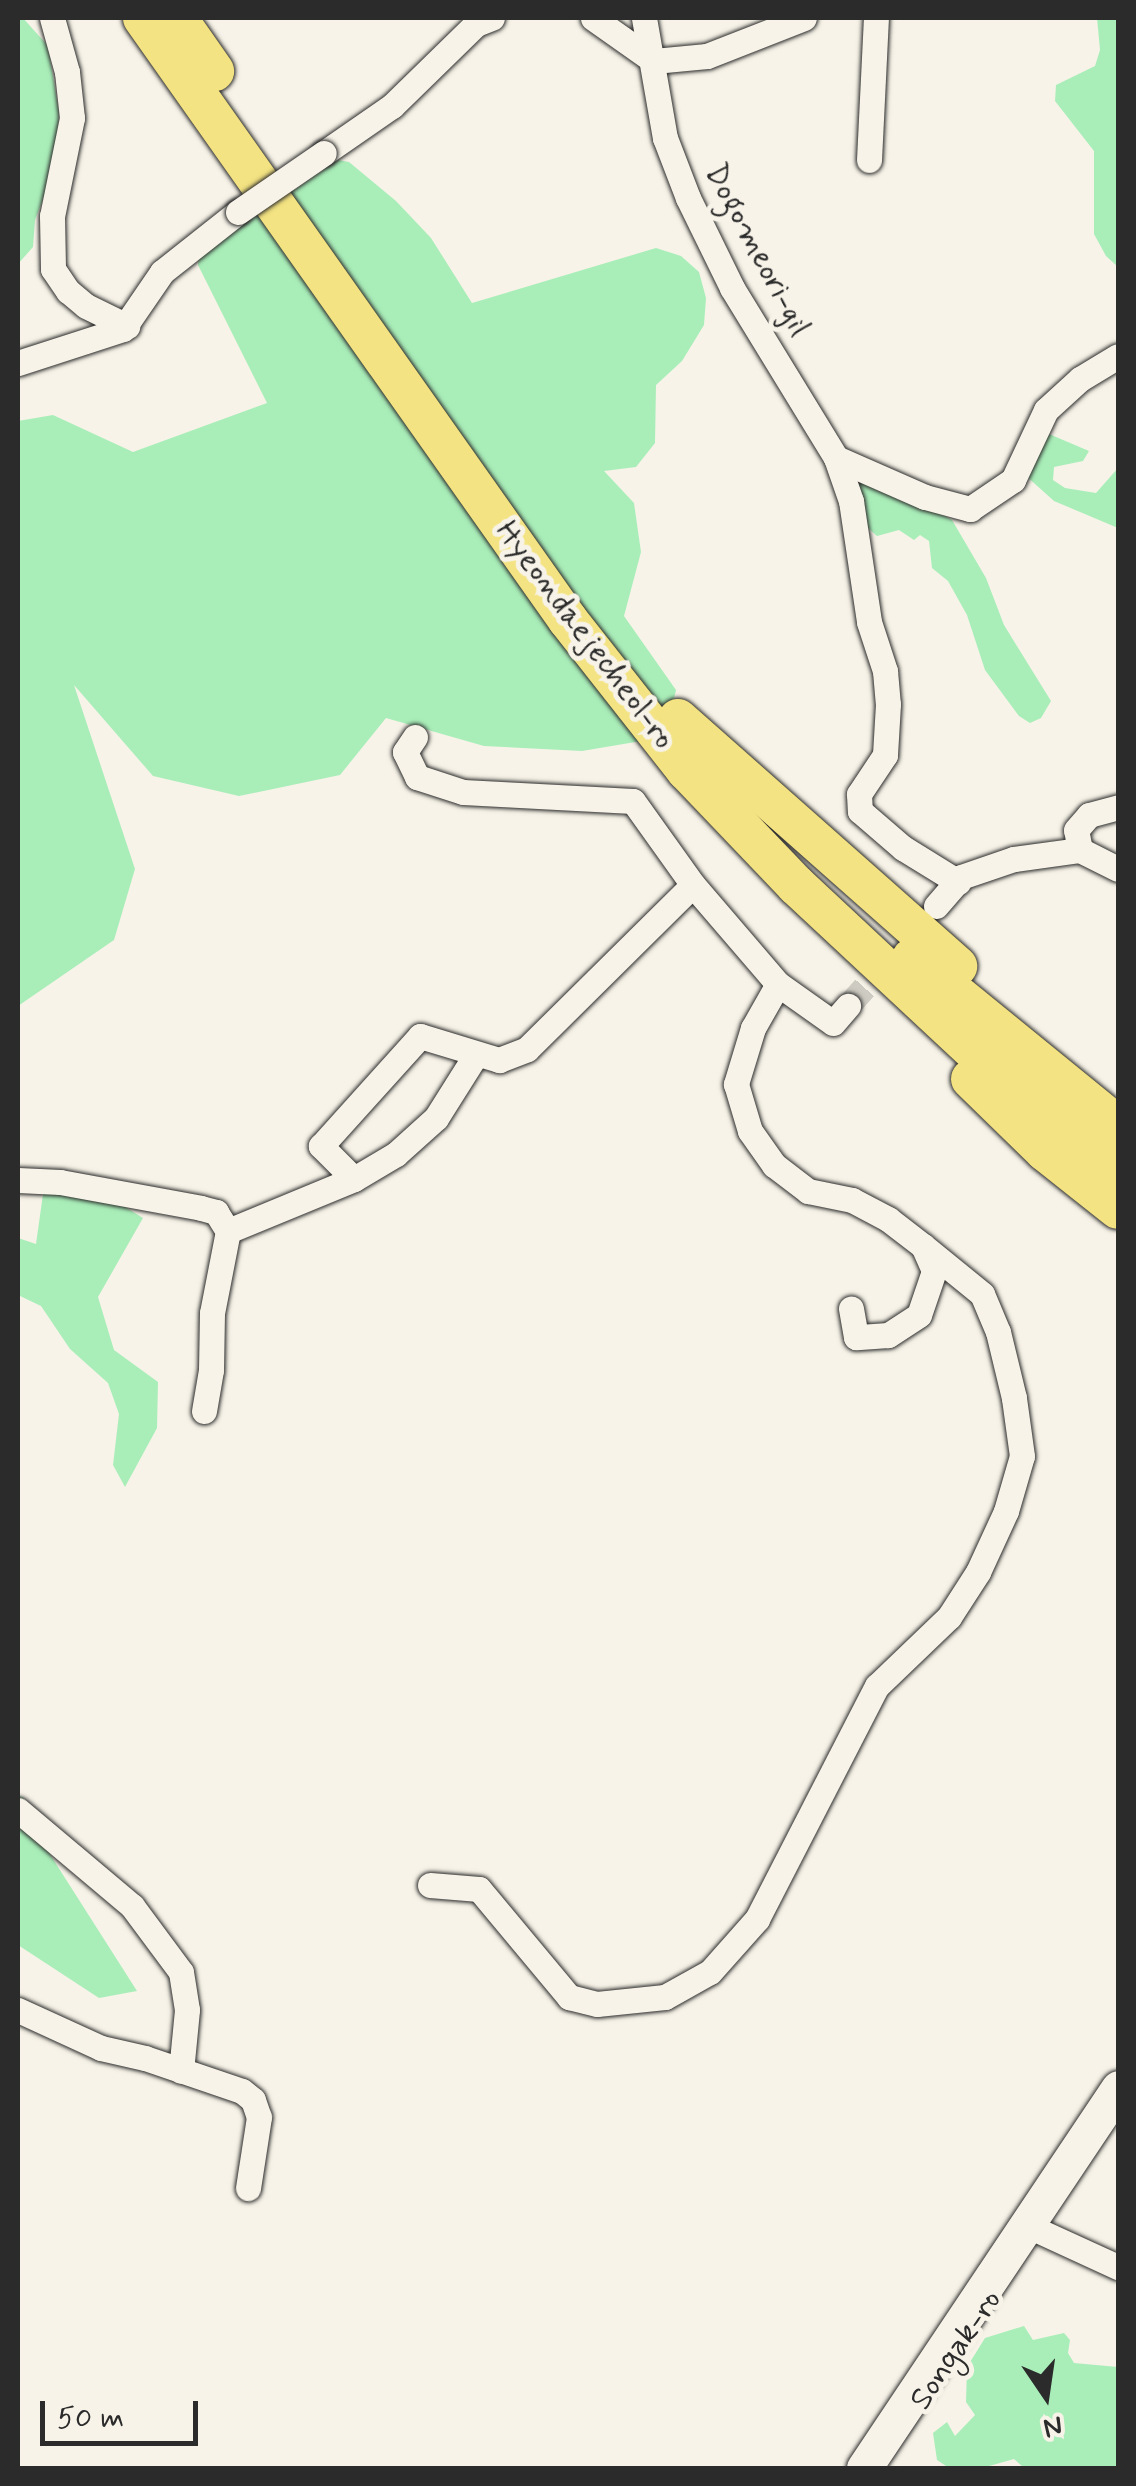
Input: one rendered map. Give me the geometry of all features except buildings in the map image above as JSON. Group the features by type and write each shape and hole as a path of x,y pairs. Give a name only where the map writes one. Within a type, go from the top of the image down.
{"highway":[{"name":"Hyeondaejecheol-ro","path":"142,18 568,620 687,772 796,885 978,1055 1118,1170"},
{"name":"Hyeondaejecheol-ro","path":"177,18 605,632 678,719 761,812 906,953 1118,1126"},
{"path":"678,719 942,954 1118,1099"},
{"path":"687,772 786,896 851,962 1045,1151 1118,1209"}],"main road":[{"path":"864,2468 1118,2088"},
{"name":"Songak-ro","path":"875,2468 1115,2121"}],"street":[{"path":"52,18 67,72 72,118 52,216 52,269 68,291 86,306 127,326"},
{"path":"593,18 654,61 707,56 804,18"},
{"name":"Dogomeori-gil","path":"644,18 665,138 688,198 732,288 836,458 852,501 869,622 885,671 888,704 885,755 859,794 860,811 903,848 958,882"},
{"path":"869,160 876,18"},
{"path":"18,363 127,326 162,272 238,212 392,106 475,20"},
{"path":"836,458 925,497 970,509 1013,480 1046,410 1080,379 1118,356"},
{"path":"415,737 405,752 408,766 417,777 448,788 488,796 531,793 632,802 693,885 778,984 832,1023 848,1006"},
{"path":"1080,850 1076,830 1089,815 1118,807"},
{"path":"936,906 958,882 1014,859 1080,850 1118,869"},
{"path":"354,1179 321,1146 420,1036 475,1056 500,1060 527,1049 693,885"},
{"path":"430,1885 478,1889 569,1997 597,2004 665,1996 710,1972 758,1919 877,1686 949,1616 978,1572 1006,1510 1022,1456 1010,1382 982,1294 923,1246 852,1200 808,1192 774,1165 750,1130 736,1084 752,1028 778,984"},
{"path":"228,1231 354,1179 396,1154 436,1118 475,1056"},
{"path":"18,1180 60,1182 216,1212 228,1231 212,1313 211,1370 204,1411"},
{"path":"851,1308 856,1337 888,1335 919,1315 934,1271 923,1246"},
{"path":"18,1810 132,1906 181,1972 187,2010 181,2071"},
{"path":"18,2010 101,2048 242,2091 253,2100 259,2117 248,2188"},
{"path":"1037,2230 1118,2267"}],"green space":[{"path":"18,18 23,18 48,46 59,113 56,166 35,220 33,247 18,264"},
{"path":"1097,18 1118,18 1118,267 1106,256 1094,234 1094,151 1055,101 1056,85 1095,66 1100,50"},
{"path":"338,160 349,162 396,201 431,238 472,303 656,248 681,256 699,272 706,298 704,325 682,361 656,385 655,443 636,467 604,471 634,503 641,552 624,616 676,690 665,737 582,751 484,746 386,718 340,775 239,796 153,776 74,685 135,869 114,940 18,1006 18,421 53,415 133,452 267,403 198,265 199,255"},
{"path":"1049,434 1089,451 1083,461 1054,467 1053,480 1065,488 1096,493 1118,468 1118,528 1054,501 1025,475 1042,435"},
{"path":"875,479 952,520 986,578 1004,625 1051,701 1041,718 1030,723 1019,716 985,670 967,615 948,581 932,568 929,541 920,535 914,540 899,530 877,536 861,522 857,484"},
{"path":"44,1187 122,1205 143,1218 98,1297 114,1350 158,1382 157,1428 125,1487 113,1465 119,1414 108,1383 70,1349 41,1306 18,1295 18,1238 36,1244"},
{"path":"18,1795 24,1798 37,1834 137,1991 99,1998 18,1945"},
{"path":"1024,2326 1033,2340 1064,2333 1070,2340 1068,2353 1074,2363 1118,2367 1118,2468 1024,2468 1014,2459 982,2468 949,2468 937,2460 933,2433 947,2422 955,2436 975,2415 966,2402 967,2367 985,2338"}],"tunnel":[{"path":"848,1006 890,959"}]}
